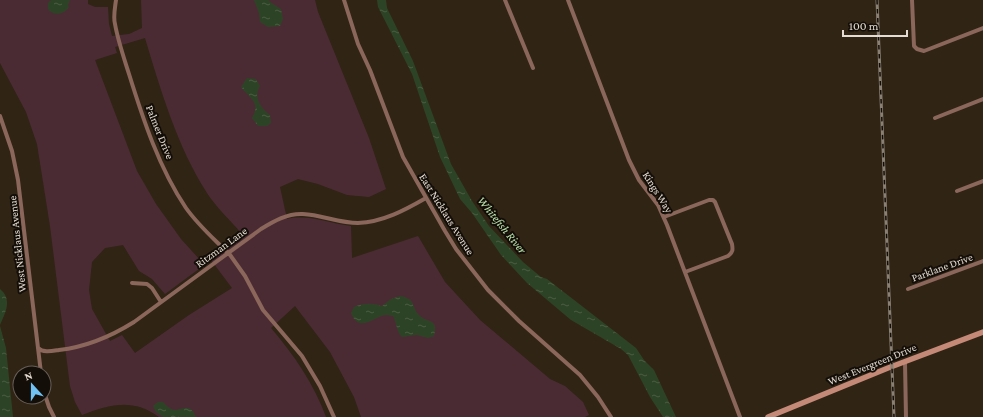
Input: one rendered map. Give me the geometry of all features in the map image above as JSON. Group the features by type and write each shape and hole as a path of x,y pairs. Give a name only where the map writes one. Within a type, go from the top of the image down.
{"street":[{"name":"Palmer Drive","path":"116,0 115,23 122,51 140,108 173,186 187,209 203,228 228,252 245,276 263,310 302,356 320,386 334,417"},
{"name":"East Nicklaus Avenue","path":"344,0 358,44 370,70 403,157 444,231 488,290 519,322 580,375 598,397 611,417"},
{"path":"505,0 533,68"},
{"name":"Kings Way","path":"568,0 631,164 639,180 655,201 664,217 740,417"},
{"path":"912,0 914,46 917,49 924,51 983,28"},
{"path":"935,118 983,99"},
{"name":"West Nicklaus Avenue","path":"0,116 12,151 18,180 40,365"},
{"path":"958,191 983,181"},
{"name":"Ritzman Lane","path":"38,348 42,351 80,346 100,340 124,328 261,229 282,218 296,214 305,214 348,222 369,222 395,214 426,198"},
{"path":"664,217 709,200 713,200 724,223 732,244 732,253 728,256 685,272"},
{"name":"Parklane Drive","path":"908,289 983,261"},
{"path":"132,283 147,284 159,297 160,302"},
{"name":"West Evergreen Drive","path":"768,417 983,332"},
{"path":"905,362 906,417"},
{"path":"48,405 54,417"}],"shaded area":[{"path":"0,0 88,0 88,4 95,7 108,7 109,24 112,36 129,34 142,28 141,0 315,0 318,12 369,138 386,189 369,197 347,195 318,184 298,179 280,187 287,219 311,218 351,226 352,258 418,236 445,282 480,320 550,379 565,386 583,402 589,415 585,417 361,417 354,397 330,352 295,306 271,328 303,370 316,393 326,417 159,417 150,411 131,405 102,408 82,415 75,402 70,386 50,226 37,144 26,112 0,63","holes":["145,38 178,137 196,175 207,193 241,233 200,260 181,239 156,204 137,171 95,60 117,53 115,47","123,245 139,271 152,279 165,294 211,260 232,288 189,315 135,353 122,335 110,341 92,309 89,290 92,262 105,248"]}],"water":[{"path":"51,0 70,0 68,5 69,7 62,13 53,13 48,9 48,3"},
{"path":"254,0 269,0 281,9 283,19 280,26 268,27 260,22 259,13"},
{"path":"377,0 386,0 387,8 413,61 451,164 472,201 489,226 523,262 541,277 547,279 636,348 644,360 654,370 676,417 663,417 650,397 628,355 621,349 571,320 527,283 501,255 472,213 460,199 440,157 412,74 378,7"},
{"path":"247,78 256,79 260,86 257,94 259,102 270,115 271,123 267,126 258,126 252,118 255,104 241,87"},
{"path":"0,289 6,298 7,307 0,325"},
{"path":"400,296 411,301 422,318 434,323 434,336 428,338 417,335 402,337 393,316 382,316 368,322 359,323 351,313 354,307 368,304 382,306 391,299"},
{"path":"0,326 6,348 13,417 0,417"},
{"path":"158,402 163,402 173,410 189,408 193,411 196,417 163,417 156,412 153,406"}],"railway":[{"path":"877,0 894,417"}],"water label":[{"name":"Whitefish River","path":"502,225"}]}
